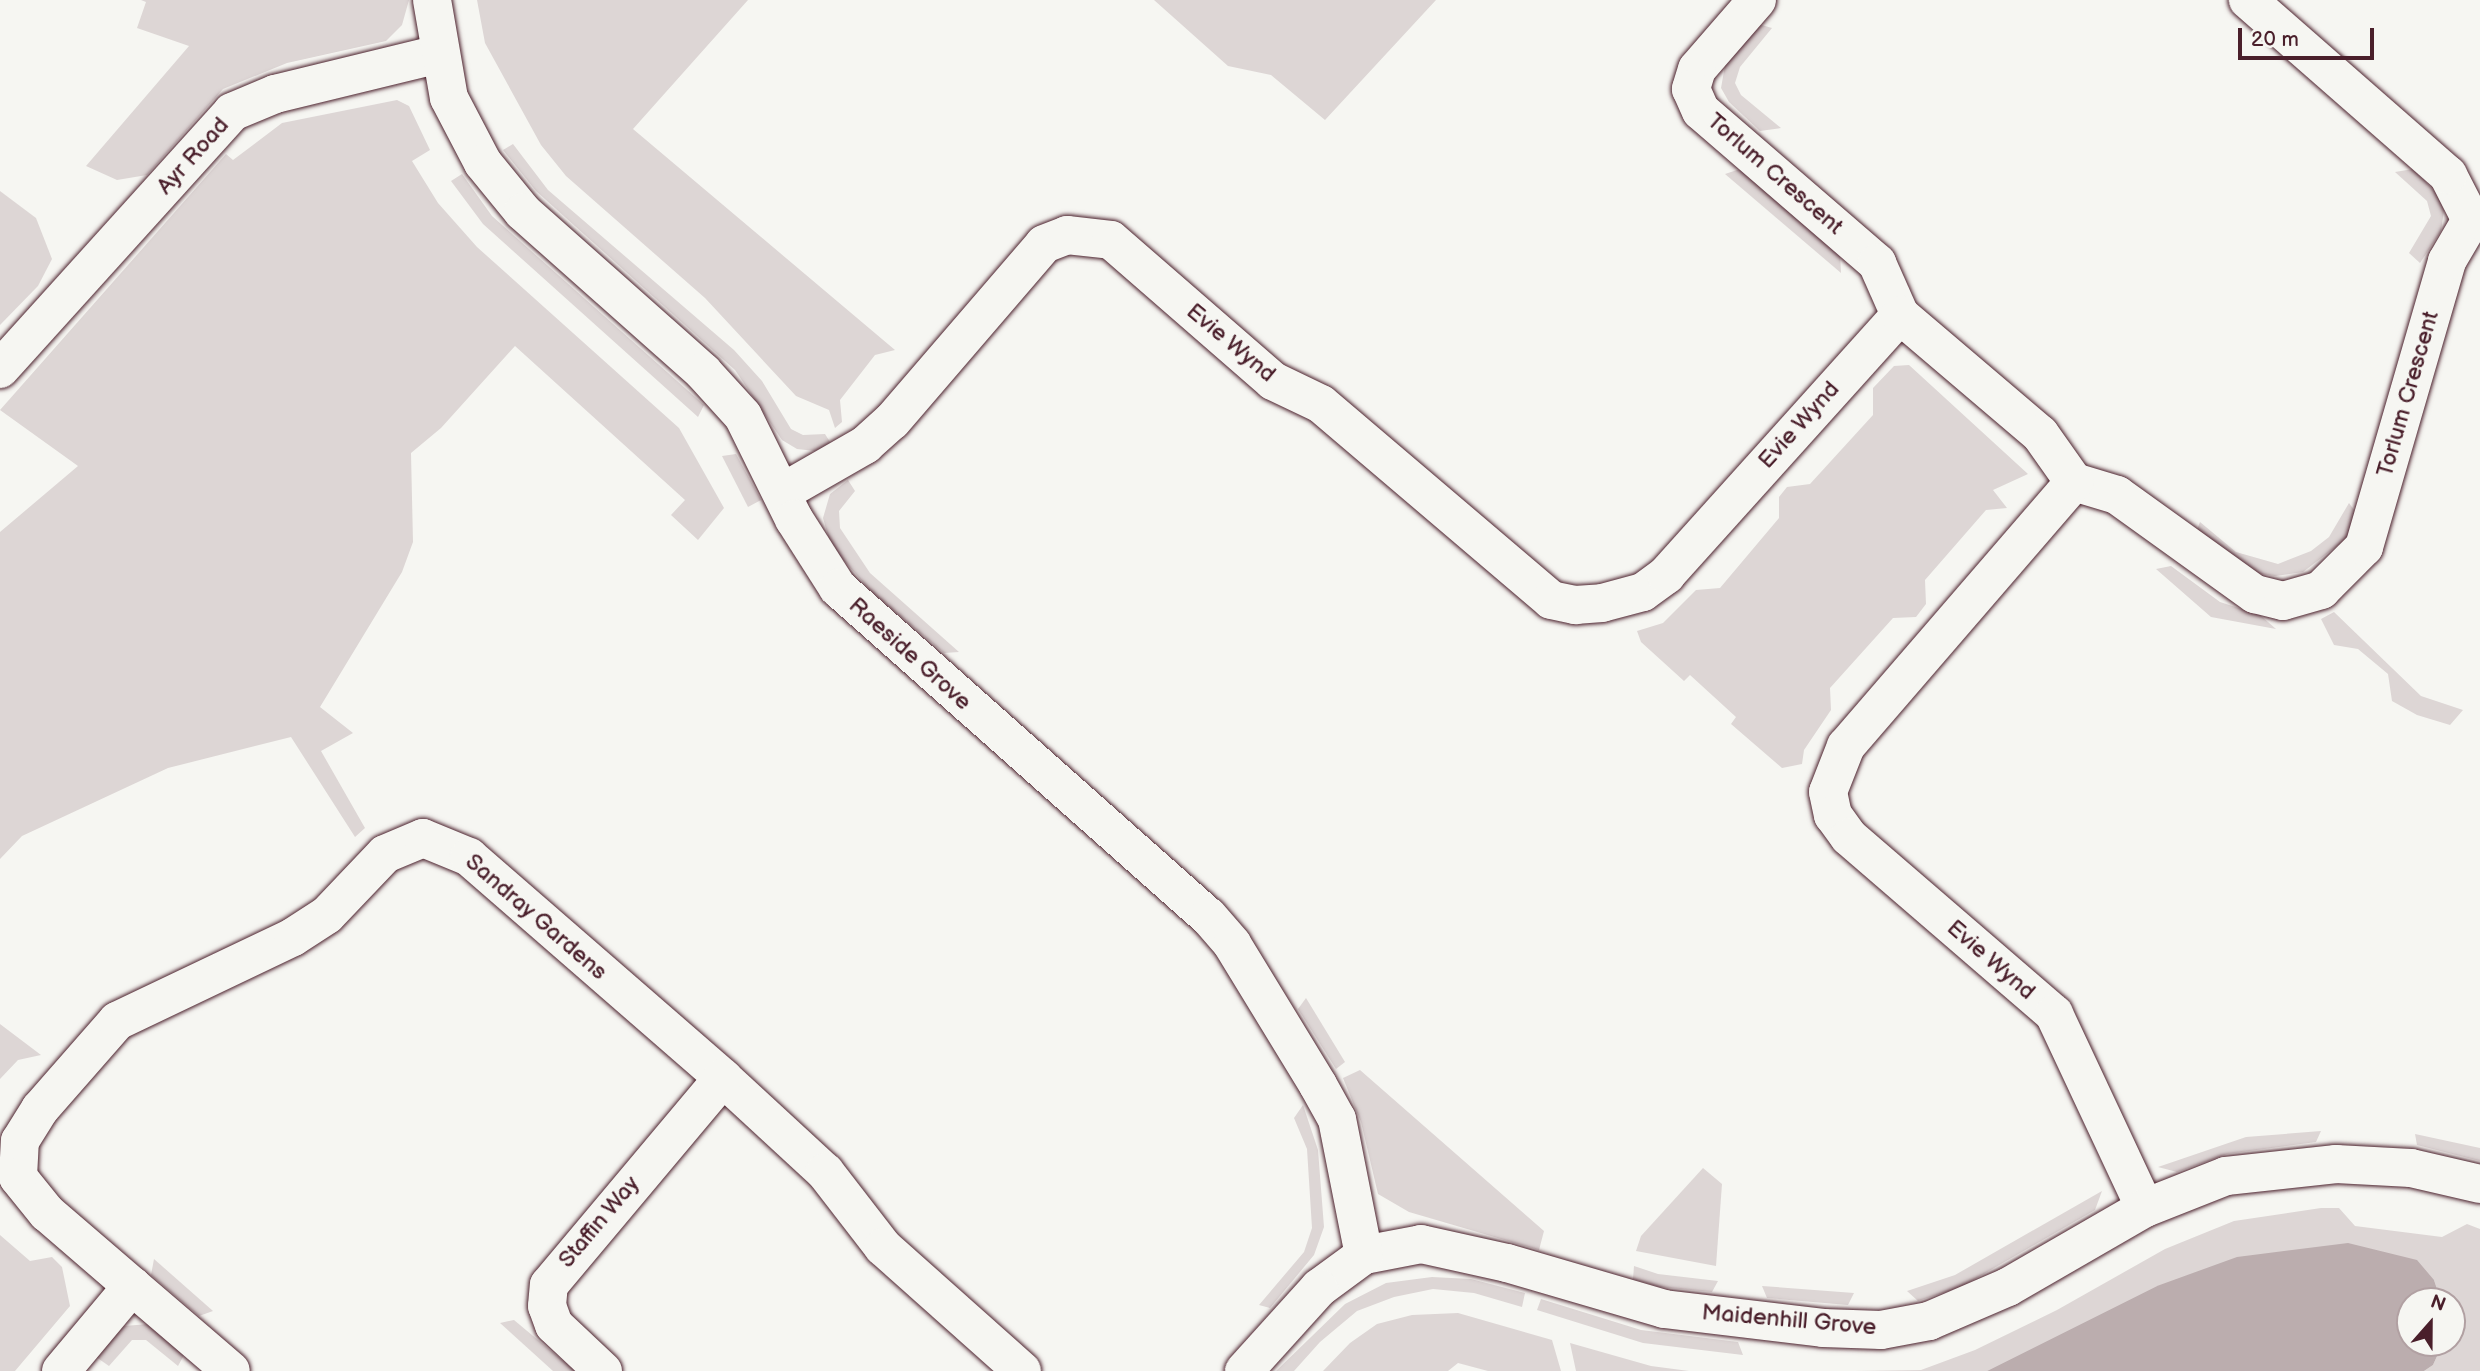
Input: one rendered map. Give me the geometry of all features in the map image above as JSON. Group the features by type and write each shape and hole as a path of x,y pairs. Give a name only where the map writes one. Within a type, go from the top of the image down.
{"street":[{"path":"432,0 439,54"},
{"name":"Torlum Crescent","path":"1758,0 1697,69 1691,89 1701,111 1877,262 1900,315"},
{"name":"Torlum Crescent","path":"2074,482 2117,495 2255,594 2283,601 2320,590 2364,547 2447,261 2471,220 2448,175 2248,0"},
{"name":"Ayr Road","path":"0,369 232,112 275,94 439,54"},
{"name":"Raeside Grove","path":"439,54 449,98 483,163 523,212 703,372 743,416 783,492 794,519 838,588 1208,916 1232,944 1338,1119 1364,1255"},
{"name":"Evie Wynd","path":"783,492 865,445 892,421 1044,244 1067,235 1093,235 1111,240 1273,381 1321,404 1527,584 1551,600 1575,605 1602,603 1643,592 1666,575 1900,315"},
{"path":"1900,315 2040,434 2074,482"},
{"name":"Evie Wynd","path":"2074,482 1846,746 1828,792 1833,815 1849,836 2054,1014 2145,1208"},
{"name":"Sandray Gardens","path":"231,1371 47,1213 18,1177 20,1141 103,1032 117,1021 293,937 327,915 385,855 407,842 423,838 469,857 723,1078 825,1172 883,1247 1022,1371"},
{"name":"Staffin Way","path":"603,1371 554,1325 547,1307 549,1284 723,1078"},
{"name":"Maidenhill Grove","path":"1244,1371 1319,1288 1364,1255 1421,1244 1507,1264 1664,1309 1823,1328 1881,1330 1929,1321 2008,1287 2145,1208 2226,1176 2336,1164 2410,1168 2480,1184"},
{"path":"61,1371 132,1286"}],"shaded area":[{"path":"141,0 409,0 402,25 386,41 287,63 223,89 147,175 117,180 86,166 189,46 137,28 146,2"},
{"path":"477,0 748,0 633,129 895,350 875,355 840,400 842,422 835,428 829,410 796,396 705,298 566,176 541,145 485,43"},
{"path":"1154,0 1436,0 1325,120 1271,75 1228,66"},
{"path":"1758,24 1772,28 1740,67 1735,83 1741,95 1781,128 1760,131 1729,102 1721,88 1726,60"},
{"path":"397,100 409,106 430,150 412,161 438,203 477,247 679,428 724,508 698,540 671,515 685,500 515,346 441,428 411,453 413,542 402,572 320,707 353,733 321,751 365,828 355,837 291,737 168,768 22,836 0,859 0,532 78,466 0,410 226,154 233,160 282,123"},
{"path":"513,144 548,190 734,350 762,381 791,429 803,435 825,434 832,445 815,451 797,449 782,440 735,370 536,191 503,150"},
{"path":"1743,168 1840,253 1841,273 1725,174"},
{"path":"2413,169 2438,195 2444,210 2441,231 2420,263 2409,253 2431,216 2427,201 2395,172"},
{"path":"462,174 492,216 704,405 698,417 483,224 451,181"},
{"path":"0,191 36,218 52,259 38,286 0,325"},
{"path":"1909,365 2028,474 1993,490 2007,508 1986,510 1925,580 1926,604 1916,617 1893,618 1830,688 1831,710 1804,750 1802,764 1782,768 1731,724 1736,717 1690,675 1684,681 1641,642 1637,631 1663,623 1696,590 1720,588 1779,518 1779,497 1787,487 1810,484 1873,415 1873,388 1894,366"},
{"path":"736,454 761,500 748,507 722,456"},
{"path":"848,480 855,491 839,511 840,528 870,573 959,652 944,653 871,591 831,546 823,518 830,494"},
{"path":"2349,503 2357,514 2346,539 2303,572 2275,576 2248,572 2195,535 2200,522 2236,552 2278,564 2311,551 2329,537"},
{"path":"2171,566 2220,602 2260,615 2276,629 2211,617 2156,569"},
{"path":"2334,612 2421,696 2463,710 2450,725 2417,715 2392,701 2388,674 2358,649 2334,645 2321,619"},
{"path":"1306,998 1345,1062 1336,1069 1298,1009"},
{"path":"0,1024 41,1055 18,1060 0,1079"},
{"path":"1360,1070 1544,1231 1539,1250 1409,1212 1378,1194 1361,1122 1343,1078"},
{"path":"1303,1105 1318,1150 1324,1227 1314,1255 1270,1308 1259,1305 1304,1252 1312,1228 1307,1149 1294,1118"},
{"path":"2321,1131 2316,1142 2227,1154 2177,1172 2158,1167 2246,1137"},
{"path":"2415,1134 2480,1148 2480,1161 2417,1145"},
{"path":"1703,1168 1722,1184 1716,1266 1636,1251 1641,1236"},
{"path":"2102,1191 2095,1210 1961,1287 1918,1301 1907,1291 1955,1275"},
{"path":"2321,1208 2339,1208 2355,1226 2442,1237 2467,1224 2480,1229 2480,1371 2424,1371 2433,1365 2437,1357 2466,1357 2466,1287 2436,1287 2434,1280 2157,1286 1987,1371 1854,1371 1921,1370 1975,1350 2057,1310 2165,1249 2234,1221"},
{"path":"0,1235 30,1261 52,1257 62,1267 70,1306 15,1371 0,1371"},
{"path":"2348,1243 2417,1260 2434,1280 2436,1287 2396,1287 2396,1357 2437,1357 2433,1365 2424,1371 1987,1371 2157,1286 2237,1257"},
{"path":"154,1259 213,1311 199,1316 151,1275"},
{"path":"1634,1266 1658,1274 1718,1281 1712,1292 1660,1287 1633,1279"},
{"path":"1432,1277 1471,1279 1525,1293 1522,1307 1474,1293 1433,1289 1394,1297 1357,1311 1320,1342 1294,1371 1276,1371 1345,1304 1386,1283"},
{"path":"1762,1286 1854,1293 1848,1305 1767,1298"},
{"path":"1541,1299 1641,1330 1738,1342 1743,1355 1643,1343 1537,1310"},
{"path":"1458,1313 1552,1340 1561,1371 1488,1371 1458,1363 1448,1371 1323,1371 1350,1343 1377,1324 1412,1315"},
{"path":"514,1320 575,1371 553,1371 500,1323"},
{"path":"149,1324 184,1355 178,1366 146,1340 132,1340 109,1366 96,1357 124,1326"},
{"path":"1570,1343 1651,1366 1689,1371 1576,1371"}]}
